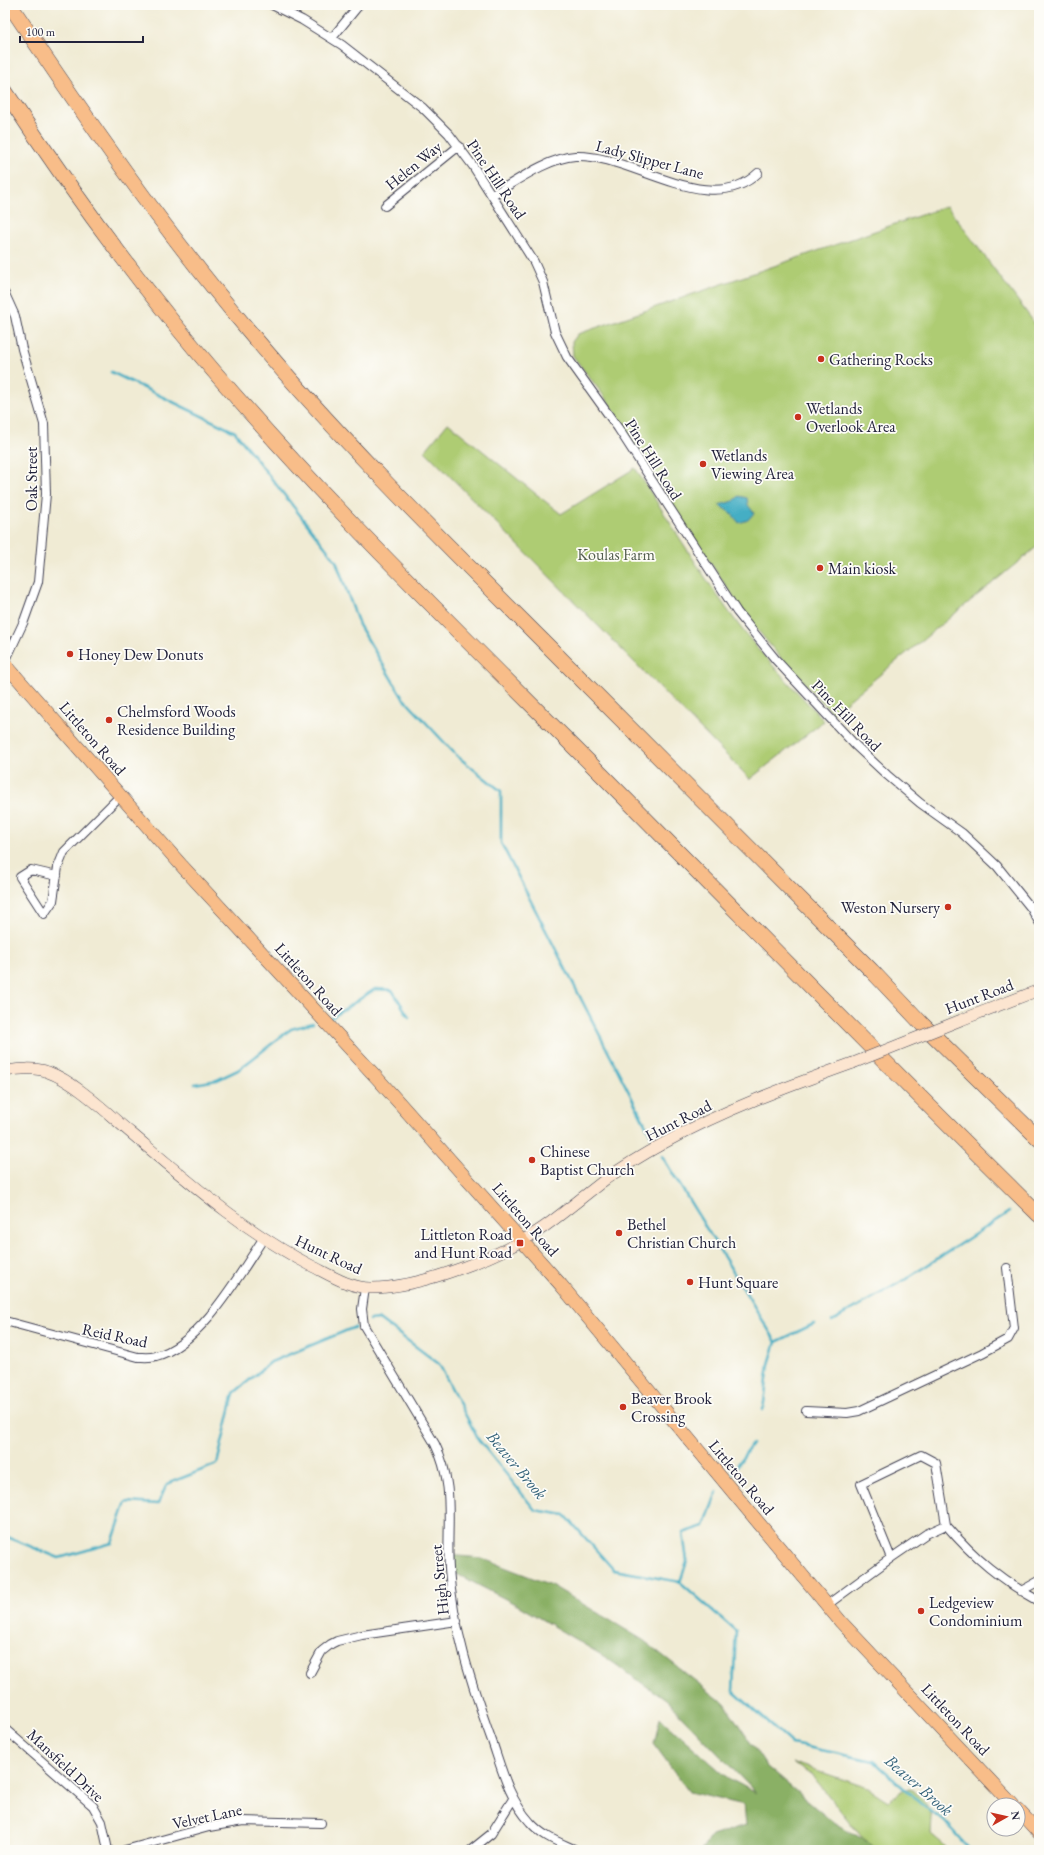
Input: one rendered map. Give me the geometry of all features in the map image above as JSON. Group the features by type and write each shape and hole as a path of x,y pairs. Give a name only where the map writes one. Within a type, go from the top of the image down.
{"highway":[{"path":"10,5 106,146 152,209 249,331 309,401 448,546 872,971 923,1025 1039,1139"},
{"path":"5,91 65,178 172,321 309,478 382,554 744,917 869,1046 1039,1215"}],"main road":[{"name":"Littleton Road","path":"5,663 121,795 561,1285 827,1605 1006,1797"},
{"path":"1026,1819 1039,1833"}],"street":[{"name":"Pine Hill Road","path":"272,5 332,38 431,115 459,146 492,195 540,275 555,332 567,357 618,428 717,583 746,624 821,710 860,750 915,799 962,832 997,866 1031,908 1039,922"},
{"path":"332,38 359,5"},
{"name":"Helen Way","path":"385,206 459,146"},
{"name":"Lady Slipper Lane","path":"492,195 554,161 573,156 601,159 679,184 708,189 736,187 746,183 758,173"},
{"name":"Oak Street","path":"5,294 15,316 22,349 44,424 46,494 38,582 24,621 5,663"},
{"path":"56,876 31,870 20,877 44,914 53,901 56,876 64,852 121,795"},
{"name":"Hunt Road","path":"5,1071 23,1068 47,1072 58,1077 93,1102 220,1206 263,1239 336,1279 365,1288 398,1287 427,1280 500,1252 522,1241 545,1226 608,1178 663,1144 750,1103 1039,990"},
{"name":"Reid Road","path":"5,1321 124,1354 138,1357 155,1357 176,1348 197,1330 223,1298 263,1239"},
{"path":"806,1411 846,1413 859,1411 982,1353 1008,1339 1014,1328 1007,1268"},
{"name":"High Street","path":"365,1288 362,1309 364,1326 435,1444 446,1474 449,1496 449,1570 457,1621 476,1695 513,1799 537,1828 552,1840 576,1850"},
{"path":"890,1558 861,1484 921,1455 936,1463 946,1526 965,1547 992,1572 1039,1601"},
{"path":"827,1605 890,1558 926,1534 946,1526"},
{"path":"1021,1591 1039,1581"},
{"path":"310,1673 322,1651 337,1641 362,1635 457,1621"},
{"name":"Mansfield Drive","path":"5,1729 93,1806 102,1822 108,1850"},
{"path":"471,1850 491,1834 513,1799"},
{"name":"Velvet Lane","path":"125,1850 209,1827 243,1821 321,1823"}],"green space":[{"name":"Koulas Farm","path":"947,206 1039,329 1039,545 833,713 784,662 747,617 672,506 607,400 573,356 572,342 578,334"},
{"name":"Koulas Farm","path":"448,423 561,514 635,468 700,569 741,628 771,664 824,721 750,779 425,451"},
{"path":"449,1555 481,1558 551,1585 643,1640 725,1704 766,1766 829,1819 881,1850 701,1850 711,1836 746,1825 744,1805 689,1792 654,1744 660,1718 728,1778 756,1793 666,1700 605,1657 519,1606 449,1570"},
{"path":"792,1762 868,1788 888,1801 899,1792 906,1789 914,1791 926,1804 931,1814 931,1834 950,1850 872,1850 812,1775"}],"water":[{"path":"739,496 747,498 748,505 754,513 748,520 739,523 732,514 719,505 734,501"}],"waterway":[{"path":"111,372 235,432 336,561 359,625 403,698 457,756 501,791 501,843 652,1137"},
{"path":"331,1018 375,989 392,990 409,1017"},
{"path":"195,1084 217,1080 238,1070 291,1029 313,1023"},
{"path":"662,1156 776,1342"},
{"path":"832,1321 906,1279 1009,1212"},
{"name":"Beaver Brook","path":"370,1320 379,1319 439,1364 478,1439 535,1510 565,1515 614,1570 680,1582 736,1631 733,1691 792,1744 874,1761 921,1804 944,1821 970,1850"},
{"path":"763,1410 769,1364 776,1342 814,1324"},
{"name":"Beaver Brook","path":"5,1536 59,1558 112,1543 126,1502 158,1504 167,1484 217,1464 234,1393 271,1362 355,1327"},
{"path":"732,1473 752,1444"},
{"path":"680,1582 687,1561 683,1533 704,1526 717,1492"}],"place":[{"name":"Gathering Rocks","path":"821,359"},
{"name":"Wetlands Overlook Area","path":"798,417"},
{"name":"Wetlands Viewing Area","path":"703,464"},
{"name":"Main kiosk","path":"820,568"},
{"name":"Honey Dew Donuts","path":"70,654"},
{"name":"Chelmsford Woods Residence Building","path":"109,720"},
{"name":"Weston Nursery","path":"948,907"},
{"name":"Chinese Baptist Church","path":"532,1160"},
{"name":"Bethel Christian Church","path":"619,1233"},
{"name":"Littleton Road and Hunt Road","path":"520,1243"},
{"name":"Hunt Square","path":"690,1282"},
{"name":"Beaver Brook Crossing","path":"623,1407"},
{"name":"Ledgeview Condominium","path":"921,1611"}]}
